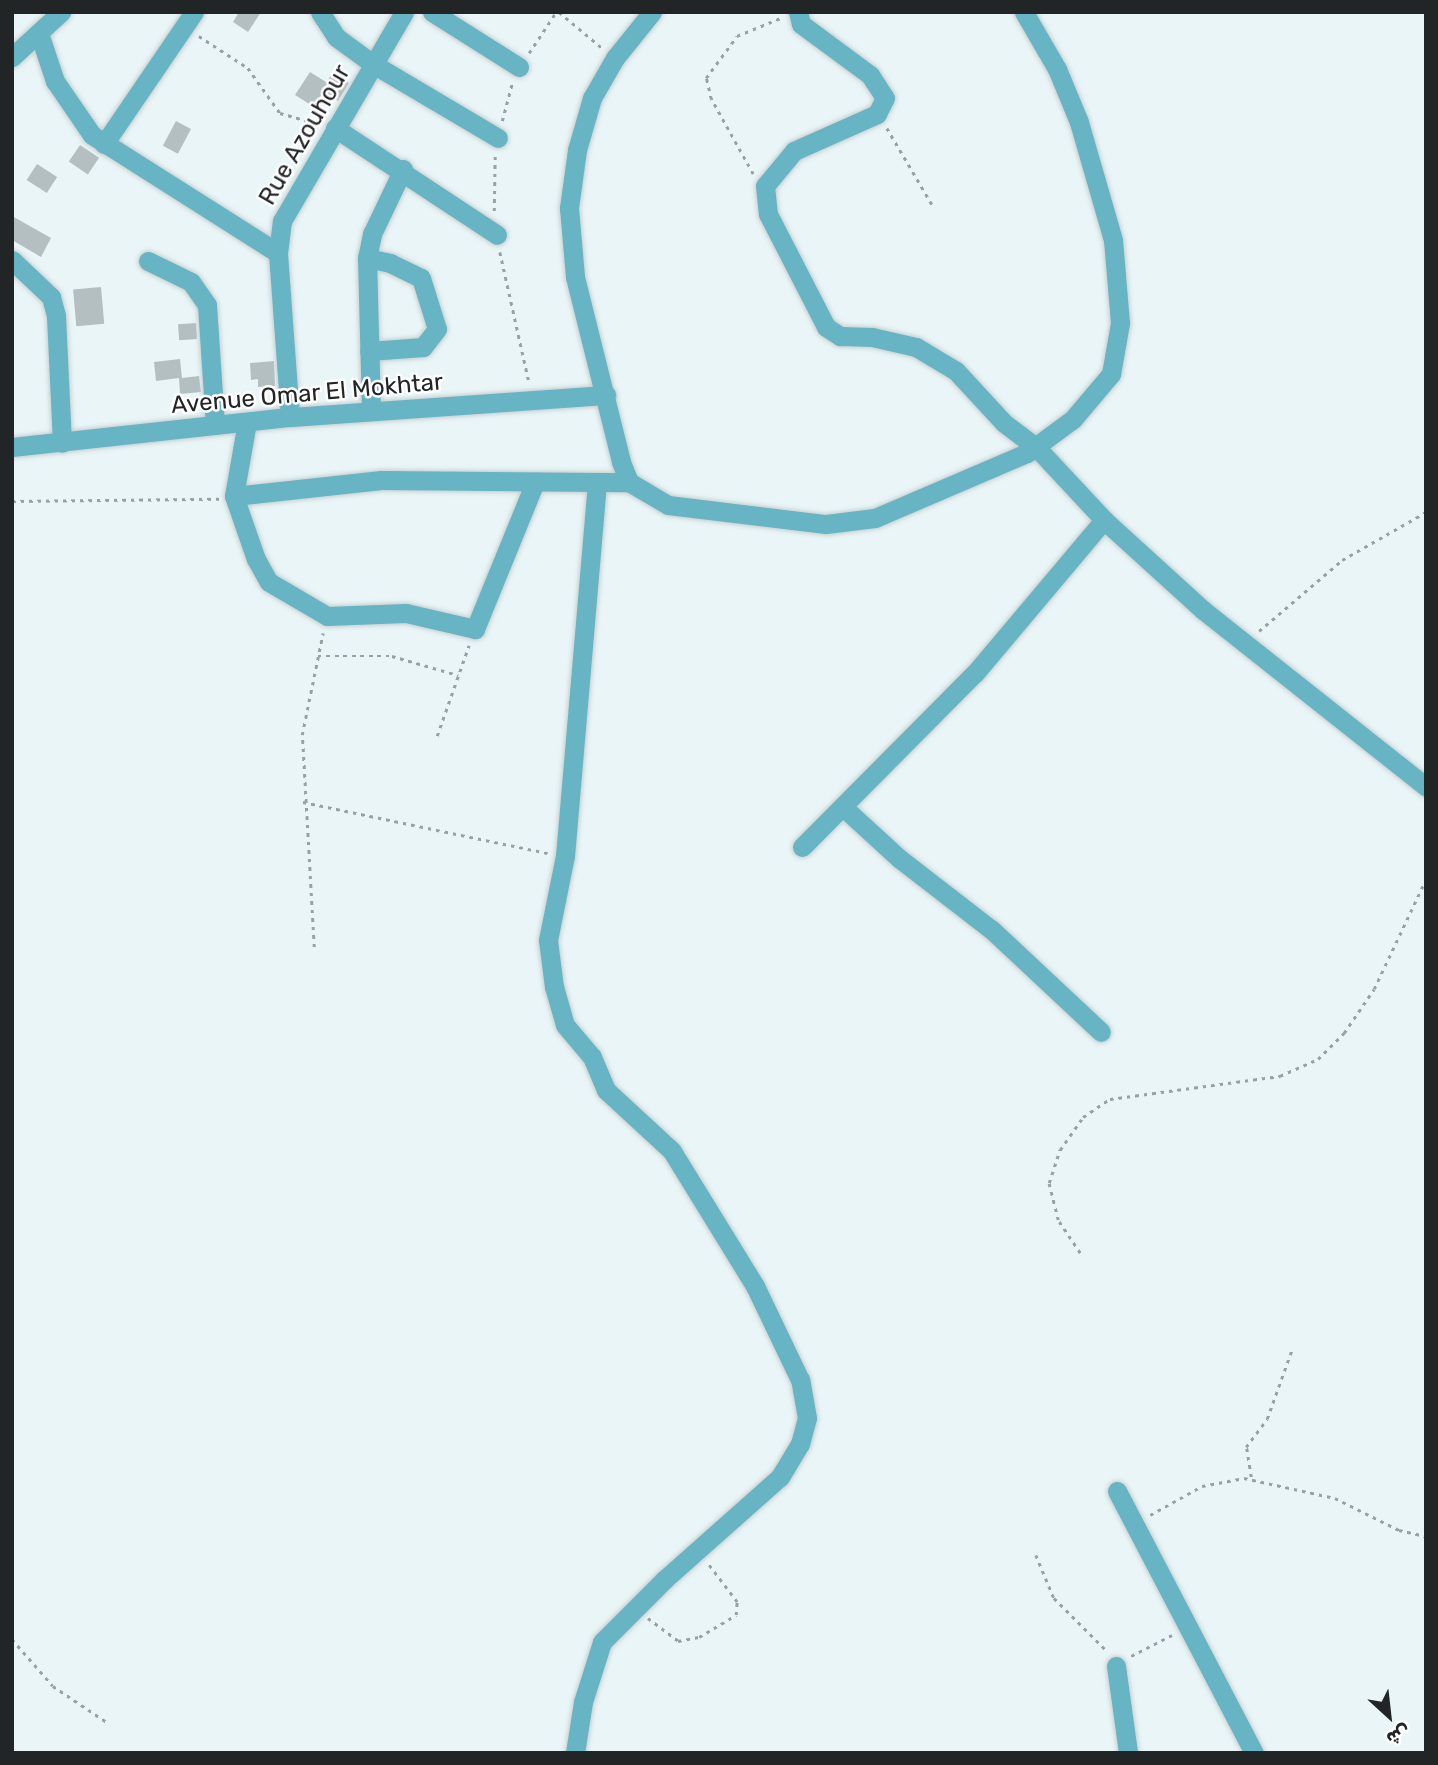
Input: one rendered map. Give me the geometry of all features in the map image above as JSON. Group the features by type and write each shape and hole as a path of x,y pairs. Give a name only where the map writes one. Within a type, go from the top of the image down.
{"street":[{"path":"12,57 61,12"},
{"path":"320,12 336,37 373,64 498,138"},
{"name":"Rue Azouhour","path":"290,417 278,253 285,211 404,12"},
{"path":"432,12 519,67"},
{"path":"629,482 575,277 569,208 583,126 615,58 652,12"},
{"path":"234,496 381,480 629,482 655,499 685,508 851,523 896,510 1036,447 1073,419 1111,374 1120,297 1113,240 1083,133 1056,69 1024,12"},
{"path":"792,14 801,24 870,75 885,98 878,113 794,151 771,178 764,195 768,214 830,331 916,347 969,382 1004,423 1036,447 1104,520 1244,645 1426,787"},
{"path":"104,144 189,19"},
{"path":"39,33 45,58 71,110 104,144 278,253"},
{"path":"333,130 403,169 497,235"},
{"path":"371,410 367,258 372,234 403,169"},
{"path":"367,258 390,262 421,278 437,328 423,347 369,351"},
{"path":"12,260 51,297 57,316 62,443"},
{"path":"148,261 191,282 207,305 215,425"},
{"name":"Avenue Omar El Mokhtar","path":"12,447 290,417 606,395"},
{"path":"247,422 234,496 269,582 327,616 405,613 475,629 535,482"},
{"path":"575,1753 594,1662 603,1642 636,1607 780,1477 804,1433 807,1404 755,1286 672,1151 618,1104 592,1057 565,1025 548,948 565,856 597,481"},
{"path":"802,847 975,673 1104,520"},
{"path":"843,807 908,866 992,930 1101,1032"},
{"path":"1118,1492 1190,1625 1254,1753"},
{"path":"1116,1665 1128,1753"}],"path":[{"path":"533,401 497,235 492,177 498,138 519,67 558,12 615,58"},
{"path":"764,195 711,99 706,78 737,36 792,14"},
{"path":"189,19 248,68 280,113 315,121 333,130"},
{"path":"878,113 933,206"},
{"path":"12,501 207,501 234,496"},
{"path":"1244,645 1342,560 1426,512"},
{"path":"314,947 303,802 302,735 327,616"},
{"path":"437,736 475,629"},
{"path":"317,657 392,656 458,675"},
{"path":"303,802 565,856"},
{"path":"1080,1253 1058,1220 1049,1183 1055,1161 1083,1117 1110,1099 1280,1076 1318,1059 1344,1033 1374,989 1426,879"},
{"path":"1251,1479 1246,1447 1267,1419 1292,1349"},
{"path":"1135,1524 1202,1486 1220,1479 1251,1479 1335,1498 1399,1530 1426,1536"},
{"path":"636,1607 678,1641 699,1637 736,1615 739,1607 733,1595 697,1551"},
{"path":"1036,1555 1054,1598 1116,1665 1190,1625"},
{"path":"12,1639 53,1686 108,1723"}],"building":[{"path":"239,12 261,12 248,32 233,22"},
{"path":"310,72 326,82 333,73 349,83 338,101 323,92 314,107 295,95"},
{"path":"176,121 191,129 178,154 163,146"},
{"path":"80,145 99,158 88,174 69,162"},
{"path":"37,164 57,177 47,193 27,180"},
{"path":"12,216 51,238 41,257 12,240"},
{"path":"101,287 104,324 76,326 73,289"},
{"path":"196,323 197,339 179,340 178,324"},
{"path":"180,359 182,378 199,376 201,392 180,394 179,378 156,381 154,362"},
{"path":"274,361 275,386 258,387 258,379 251,380 250,363"}]}
